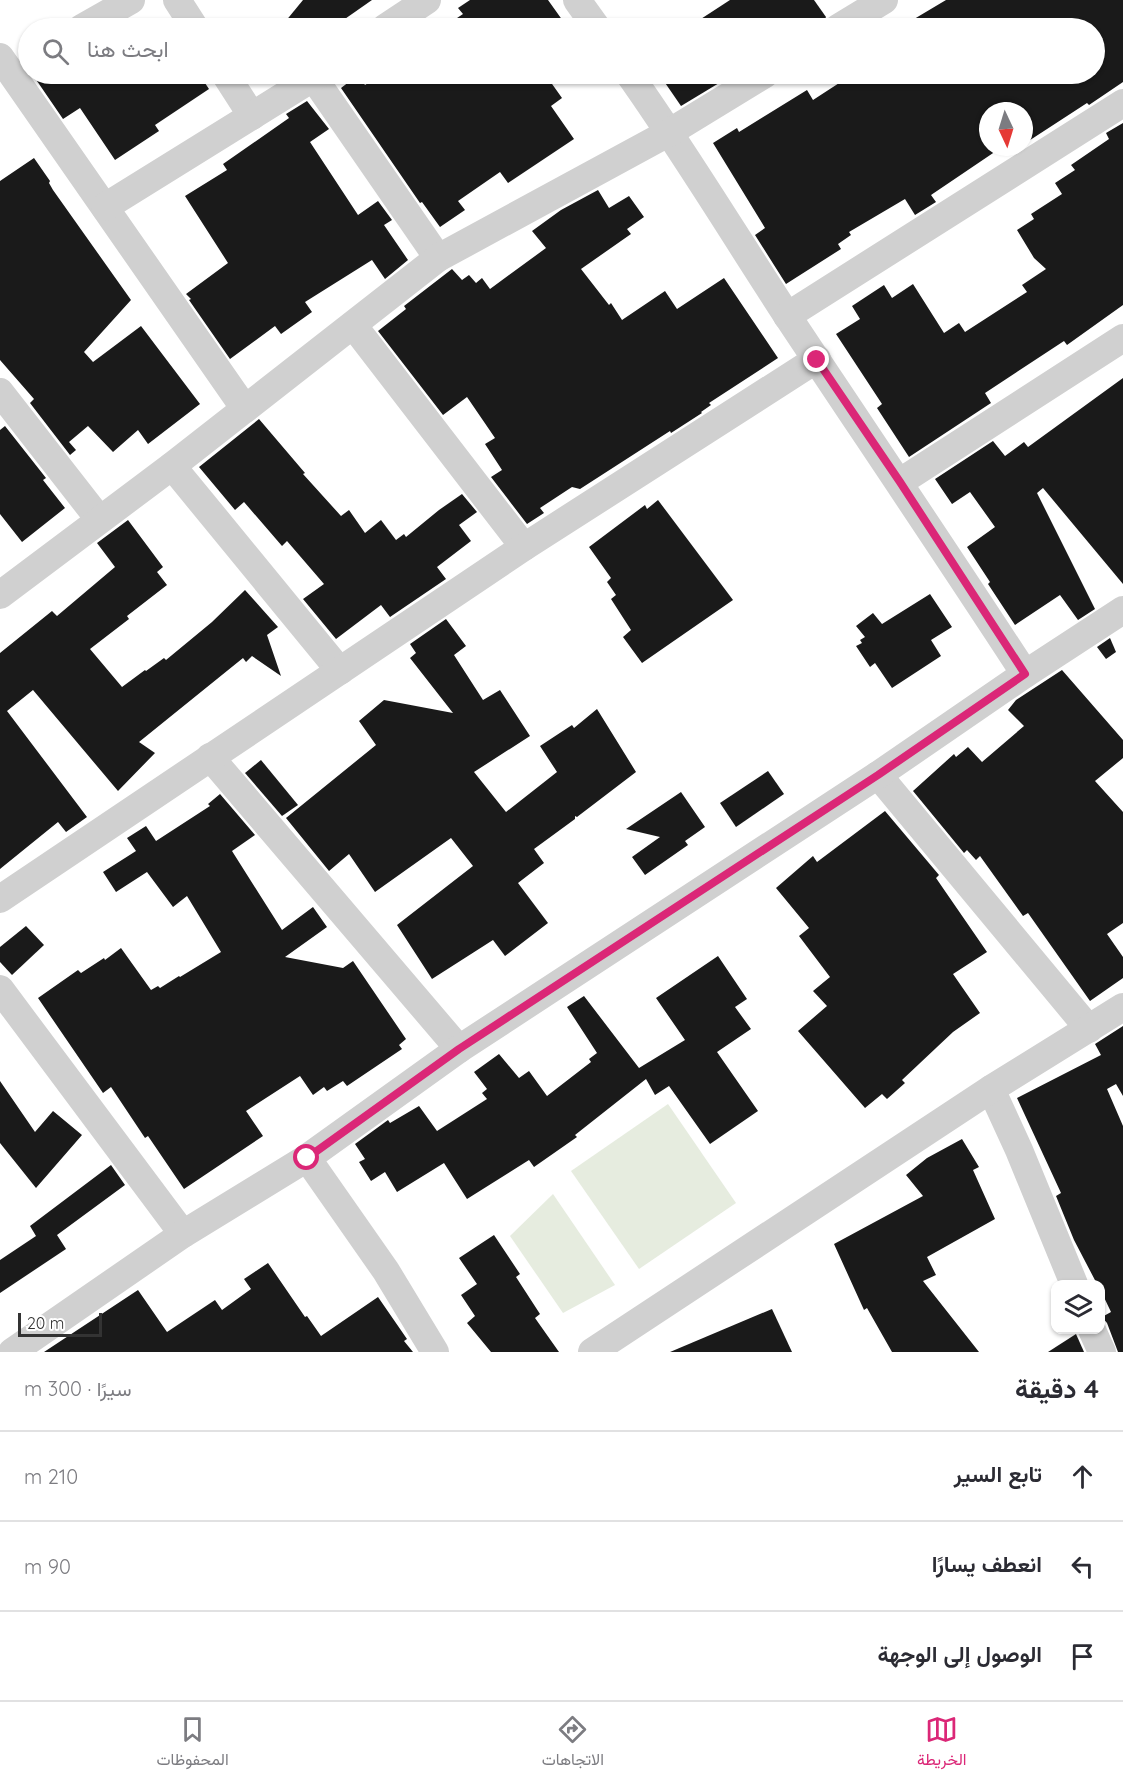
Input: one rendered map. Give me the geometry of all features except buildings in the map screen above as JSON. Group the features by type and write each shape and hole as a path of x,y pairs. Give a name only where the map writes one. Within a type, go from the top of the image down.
{"street":[{"path":"100,18 131,0"},
{"path":"177,0 189,18"},
{"path":"400,18 427,0"},
{"path":"577,0 590,18"},
{"path":"854,18 884,0"},
{"path":"9,66 18,79"},
{"path":"21,84 245,409"},
{"path":"231,84 252,116"},
{"path":"105,207 302,84"},
{"path":"322,84 438,258"},
{"path":"635,84 670,132 787,316 900,482 1025,674"},
{"path":"0,594 172,466 438,258 670,132 749,84"},
{"path":"787,316 1123,103"},
{"path":"353,325 524,547"},
{"path":"900,482 1123,338"},
{"path":"0,899 524,547 817,360"},
{"path":"0,392 99,519"},
{"path":"172,466 340,671"},
{"path":"12,1352 183,1234 307,1158 459,1049 878,775 1123,610"},
{"path":"210,757 459,1049"},
{"path":"878,775 1089,1029"},
{"path":"0,989 183,1234"},
{"path":"592,1352 991,1089 1123,1007"},
{"path":"991,1089 1019,1150 1072,1280"},
{"path":"307,1158 386,1271 435,1352"},
{"path":"1094,1334 1102,1352"}],"shaded area":[{"path":"668,1104 736,1203 639,1269 571,1171"},
{"path":"553,1194 615,1285 563,1313 510,1236"}],"route":[{"path":"307,1158 459,1049 878,775 1025,674 900,482 817,360"}]}
